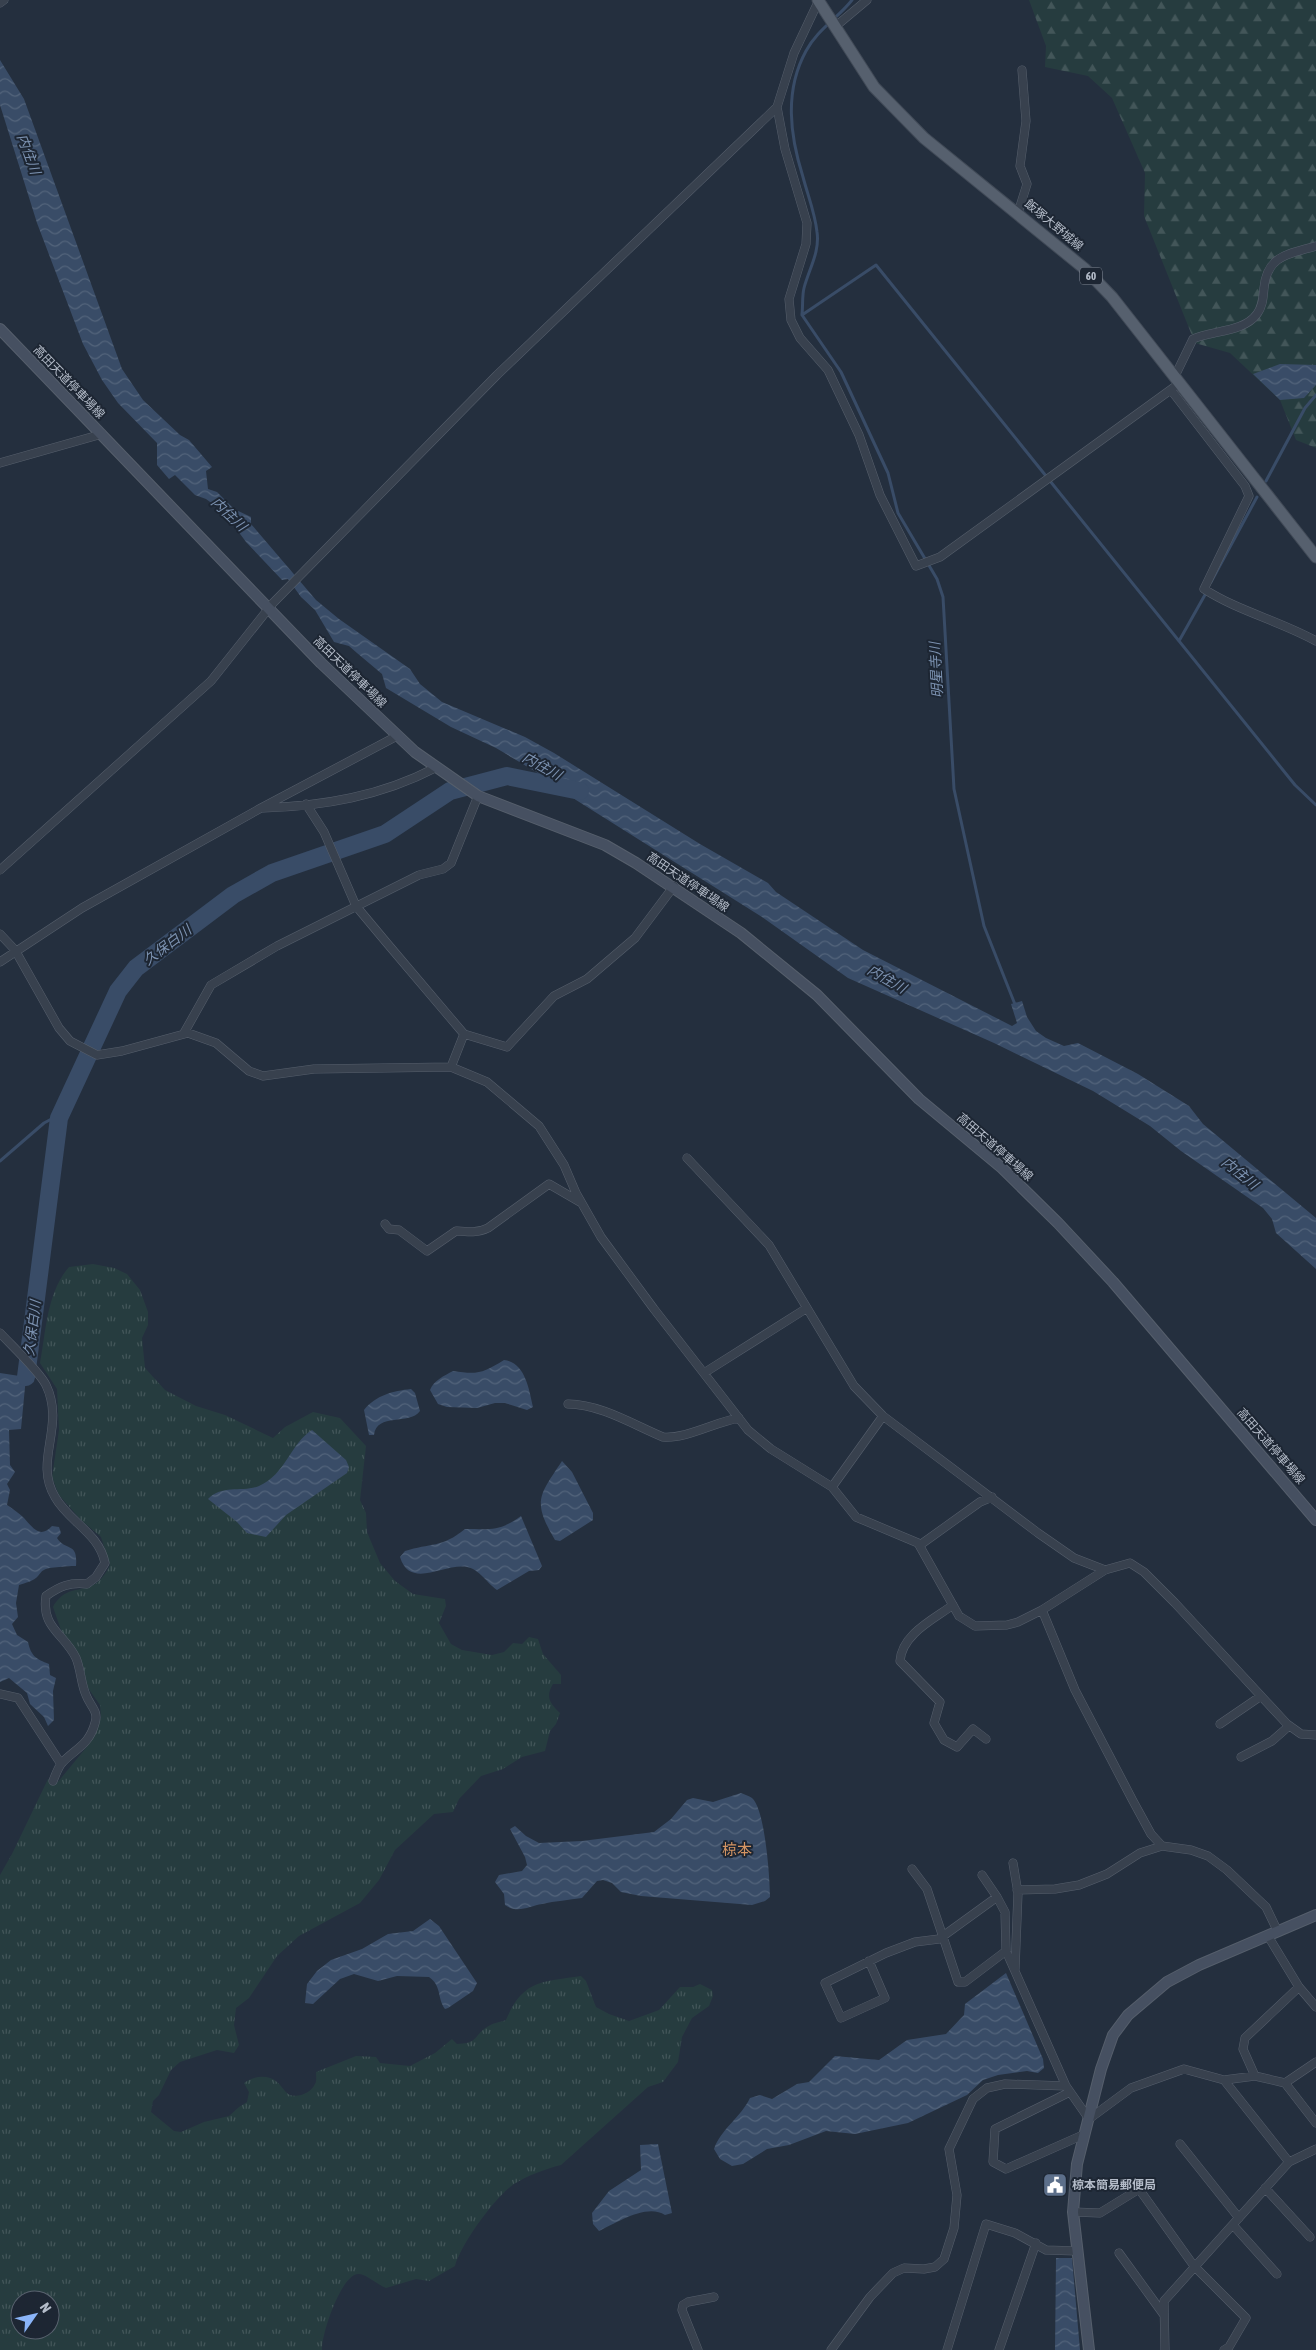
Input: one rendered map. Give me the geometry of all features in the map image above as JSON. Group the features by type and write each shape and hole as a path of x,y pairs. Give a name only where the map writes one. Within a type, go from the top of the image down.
{"main road":[{"name":"飯塚大野城線","path":"819,0 874,87 899,115 924,138 1085,269 1112,298 1175,383 1316,557"},
{"name":"高田天道停車場線","path":"0,329 397,736 435,768 478,796 605,845 674,886 741,933 806,985 919,1099 1031,1195 1120,1290 1316,1520"},
{"path":"1090,2350 1077,2251 1074,2212 1077,2164 1101,2069 1113,2035 1128,2015 1167,1982 1199,1965 1316,1915"}],"street":[{"path":"0,3 4,0"},
{"path":"819,0 794,53 777,107 785,149 807,223 806,244 789,299 791,320 800,338 828,370 859,435 880,495 916,566 940,557 1175,383 1193,339 1248,322 1257,314 1263,301 1268,267 1276,260 1316,246"},
{"path":"836,26 867,0"},
{"path":"1018,213 1027,184 1020,166 1026,121 1022,70"},
{"path":"0,870 211,681 270,606 497,375 777,107"},
{"path":"1175,383 1245,486 1249,496 1204,589 1220,600 1270,618 1316,641"},
{"path":"0,463 102,434"},
{"path":"0,962 15,950 82,908 261,808 397,736"},
{"path":"261,808 354,799 381,788 410,781 435,768"},
{"path":"184,1033 211,985 277,946 419,875 443,869 451,863 478,796"},
{"path":"306,804 324,832 356,906 464,1034 506,1047 554,996 587,979 635,938 674,886"},
{"path":"0,934 15,950 59,1028 70,1040 96,1055 122,1051 184,1033 216,1043 249,1071 263,1076 314,1069 450,1068 487,1082 539,1126 564,1165 600,1237 748,1430 771,1449 832,1487 856,1518 920,1545 959,1616 974,1626 1007,1625 1042,1610 1105,1570 1130,1563 1144,1572 1289,1726 1301,1734 1316,1735"},
{"path":"450,1068 464,1034"},
{"path":"687,1158 769,1245 854,1386 883,1416 1074,1558 1105,1570"},
{"path":"385,1224 389,1229 399,1230 427,1251 456,1231 482,1231 488,1228 549,1184 582,1203"},
{"path":"704,1373 807,1308"},
{"path":"0,1333 45,1384 53,1406 54,1421 46,1464 48,1479 55,1498 96,1541 102,1551 105,1563 96,1577 87,1584 75,1582 61,1586 46,1596 44,1609 48,1623 66,1642 76,1659 86,1696 96,1710 96,1722 88,1740 61,1764 53,1781"},
{"path":"568,1404 580,1404 593,1408 663,1437 672,1438 722,1421 739,1418"},
{"path":"832,1487 883,1416"},
{"path":"920,1545 980,1502 992,1497"},
{"path":"953,1605 921,1627 901,1652 900,1661 940,1702 934,1723 944,1740 957,1747 973,1729 986,1739"},
{"path":"1042,1610 1075,1690 1151,1834 1162,1846"},
{"path":"0,1694 18,1698 61,1764"},
{"path":"1220,1724 1261,1696"},
{"path":"1241,1757 1272,1741 1289,1726"},
{"path":"1017,1890 1055,1889 1079,1885 1107,1874 1140,1853 1162,1846 1208,1856 1227,1870 1266,1907 1278,1932"},
{"path":"1013,1863 1017,1890 1015,1970"},
{"path":"912,1870 927,1890 958,1982 965,1982 1006,1951"},
{"path":"982,1875 1005,1912 1006,1951 1068,2089 1089,2119 1131,2088 1170,2072 1184,2069 1224,2080 1255,2076 1285,2083 1316,2123"},
{"path":"869,1961 885,1998 841,2018 825,1983 860,1966 869,1961 877,1957 886,1953 915,1942 942,1937 997,1897"},
{"path":"1268,1936 1299,1987 1316,2007"},
{"path":"1255,2076 1243,2049 1245,2038 1299,1987"},
{"path":"1285,2083 1316,2062"},
{"path":"1224,2080 1289,2162"},
{"path":"831,2350 870,2296 893,2273 904,2268 924,2269 935,2267 944,2259 954,2228 957,2195 949,2149 973,2099 987,2088 1005,2084 1068,2089"},
{"path":"1068,2089 995,2129 993,2162 1006,2169 1085,2134"},
{"path":"1180,2144 1239,2218"},
{"path":"1165,2350 1164,2301 1289,2162 1316,2149"},
{"path":"1265,2188 1310,2237"},
{"path":"1074,2212 1100,2213 1139,2189 1194,2266 1246,2318 1229,2347 1224,2350"},
{"path":"947,2350 986,2224 1015,2233 1046,2250 1077,2251"},
{"path":"1233,2226 1277,2274"},
{"path":"999,2350 1036,2243"},
{"path":"1119,2253 1164,2315"},
{"path":"698,2350 682,2310 683,2305 714,2297"}],"green space":[{"path":"1029,0 1316,0 1316,448 1296,440 1280,400 1230,353 1195,343 1144,216 1145,173 1112,98 1088,76 1045,67 1046,46"},
{"path":"93,1264 114,1268 127,1274 140,1290 148,1312 148,1325 142,1338 145,1368 165,1390 196,1406 225,1415 273,1438 285,1427 313,1412 340,1418 366,1446 360,1500 366,1513 367,1532 380,1563 395,1581 413,1594 445,1599 446,1606 439,1623 451,1644 462,1650 492,1655 504,1652 513,1643 522,1644 529,1637 538,1639 543,1654 561,1675 561,1684 553,1684 549,1693 551,1703 560,1713 556,1724 550,1731 545,1751 522,1757 503,1769 481,1776 459,1799 453,1812 434,1814 395,1850 379,1880 360,1903 299,1936 277,1956 249,1998 236,2008 234,2025 239,2045 234,2053 217,2050 180,2062 171,2070 159,2095 153,2101 151,2112 174,2131 181,2132 204,2122 229,2116 247,2102 249,2092 244,2083 256,2077 273,2079 288,2094 295,2096 303,2094 313,2087 316,2081 316,2072 356,2056 376,2057 380,2063 410,2066 435,2053 452,2039 457,2044 472,2041 489,2026 506,2020 520,1997 527,1990 545,1982 581,1976 586,1981 596,2007 629,2021 659,2010 680,1987 693,1987 700,1984 712,1990 713,1996 709,2006 692,2018 682,2037 678,2062 663,2082 648,2087 561,2165 531,2175 506,2190 471,2234 455,2266 429,2281 416,2279 386,2288 362,2274 352,2276 340,2293 334,2306 325,2332 322,2350 0,2350 0,1875 48,1779 57,1783 90,1743 101,1717 100,1705 88,1688 81,1659 61,1630 53,1607 67,1593 96,1583 110,1565 101,1537 81,1520 59,1495 52,1477 59,1430 57,1389 40,1363 48,1312 62,1277 69,1267"}],"water":[{"name":"内住川","path":"0,60 24,99 122,369 143,400 180,435 189,440 212,467 206,471 208,489 217,492 234,509 251,517 251,524 316,600 339,619 410,669 420,684 442,702 525,737 554,753 700,844 768,883 776,892 863,950 1012,1026 1017,1023 1011,1004 1022,1001 1027,1017 1036,1031 1046,1038 1064,1046 1078,1043 1138,1074 1189,1106 1203,1124 1316,1218 1316,1269 1276,1233 1272,1219 1263,1208 1181,1151 1150,1126 1093,1091 994,1043 848,978 762,917 576,800 543,776 496,748 451,727 386,688 382,674 349,646 334,642 315,610 301,597 288,579 282,580 246,542 224,512 206,499 195,495 175,475 169,479 157,465 157,443 118,403 102,380 83,344 37,223 0,105"},
{"path":"1280,364 1316,365 1316,385 1304,398 1280,400 1253,374"},
{"path":"504,1360 511,1362 521,1371 528,1385 533,1407 527,1410 505,1403 495,1403 477,1408 447,1407 438,1404 430,1390 437,1381 453,1371 480,1372"},
{"path":"0,1373 26,1377 21,1429 9,1430 10,1465 15,1472 7,1484 10,1490 7,1505 20,1514 37,1531 44,1532 52,1526 59,1527 61,1533 57,1538 73,1550 76,1558 76,1566 46,1569 29,1582 19,1585 16,1603 18,1617 12,1624 17,1635 28,1642 35,1656 49,1664 50,1675 56,1678 53,1691 54,1720 48,1726 44,1717 30,1704 27,1693 9,1678 0,1682"},
{"path":"411,1389 415,1393 420,1411 409,1418 387,1421 376,1428 374,1435 369,1435 364,1410 379,1397"},
{"path":"312,1430 346,1460 349,1467 347,1473 286,1515 266,1537 247,1533 237,1522 208,1499 214,1494 226,1490 253,1488 268,1481 282,1467 298,1443"},
{"path":"562,1461 572,1472 593,1513 593,1520 560,1541 555,1540 543,1516 541,1499 548,1483"},
{"path":"521,1516 542,1566 539,1570 529,1571 497,1590 471,1568 448,1568 420,1574 411,1572 405,1567 400,1557 405,1551 442,1542 465,1529 500,1527"},
{"path":"741,1793 752,1798 757,1805 760,1815 768,1860 770,1897 765,1901 752,1905 641,1896 621,1892 612,1883 603,1880 597,1881 582,1898 547,1903 524,1909 514,1909 505,1905 504,1894 495,1882 499,1875 522,1871 527,1865 525,1857 510,1829 515,1826 526,1836 539,1843 582,1841 654,1832 671,1819 687,1800 693,1798 713,1802"},
{"path":"430,1919 439,1926 477,1983 473,1991 448,2008 445,2009 436,1984 429,1977 397,1976 378,1981 354,1974 340,1979 313,2004 305,2003 307,1984 317,1971 331,1960 362,1949 388,1934 413,1931"},
{"path":"1006,1973 1043,2059 1044,2068 1038,2073 1027,2071 998,2075 983,2080 967,2095 908,2123 855,2134 826,2131 789,2145 767,2149 743,2164 732,2166 720,2159 714,2149 717,2142 750,2098 760,2095 772,2099 797,2084 809,2082 835,2056 879,2060 907,2040 946,2034 964,2015 965,2004"},
{"path":"658,2144 672,2213 665,2215 649,2211 623,2219 599,2231 593,2224 592,2213 609,2191 641,2170 640,2145"},
{"path":"1056,2258 1072,2258 1080,2350 1055,2350"}],"waterway":[{"path":"802,314 804,288 816,253 818,239 815,218 798,161 792,130 791,114 794,82 806,51 822,30 852,0"},
{"path":"802,315 876,265 1295,785 1316,805"},
{"name":"明星寺川","path":"802,315 841,372 888,473 898,513 937,579 943,597 954,789 984,926 1016,1007"},
{"path":"1266,481 1305,408 1316,395"},
{"path":"1211,582 1257,497"},
{"path":"1179,641 1206,593"},
{"name":"久保白川","path":"26,1377 59,1118 118,991 136,968 233,895 272,873 385,834 450,791 507,776 580,791"},
{"path":"0,1161 44,1123 61,1114"}],"place":[{"name":"椋本簡易郵便局","path":"1055,2185"}],"district":[{"name":"椋本","path":"737,1849"}]}
